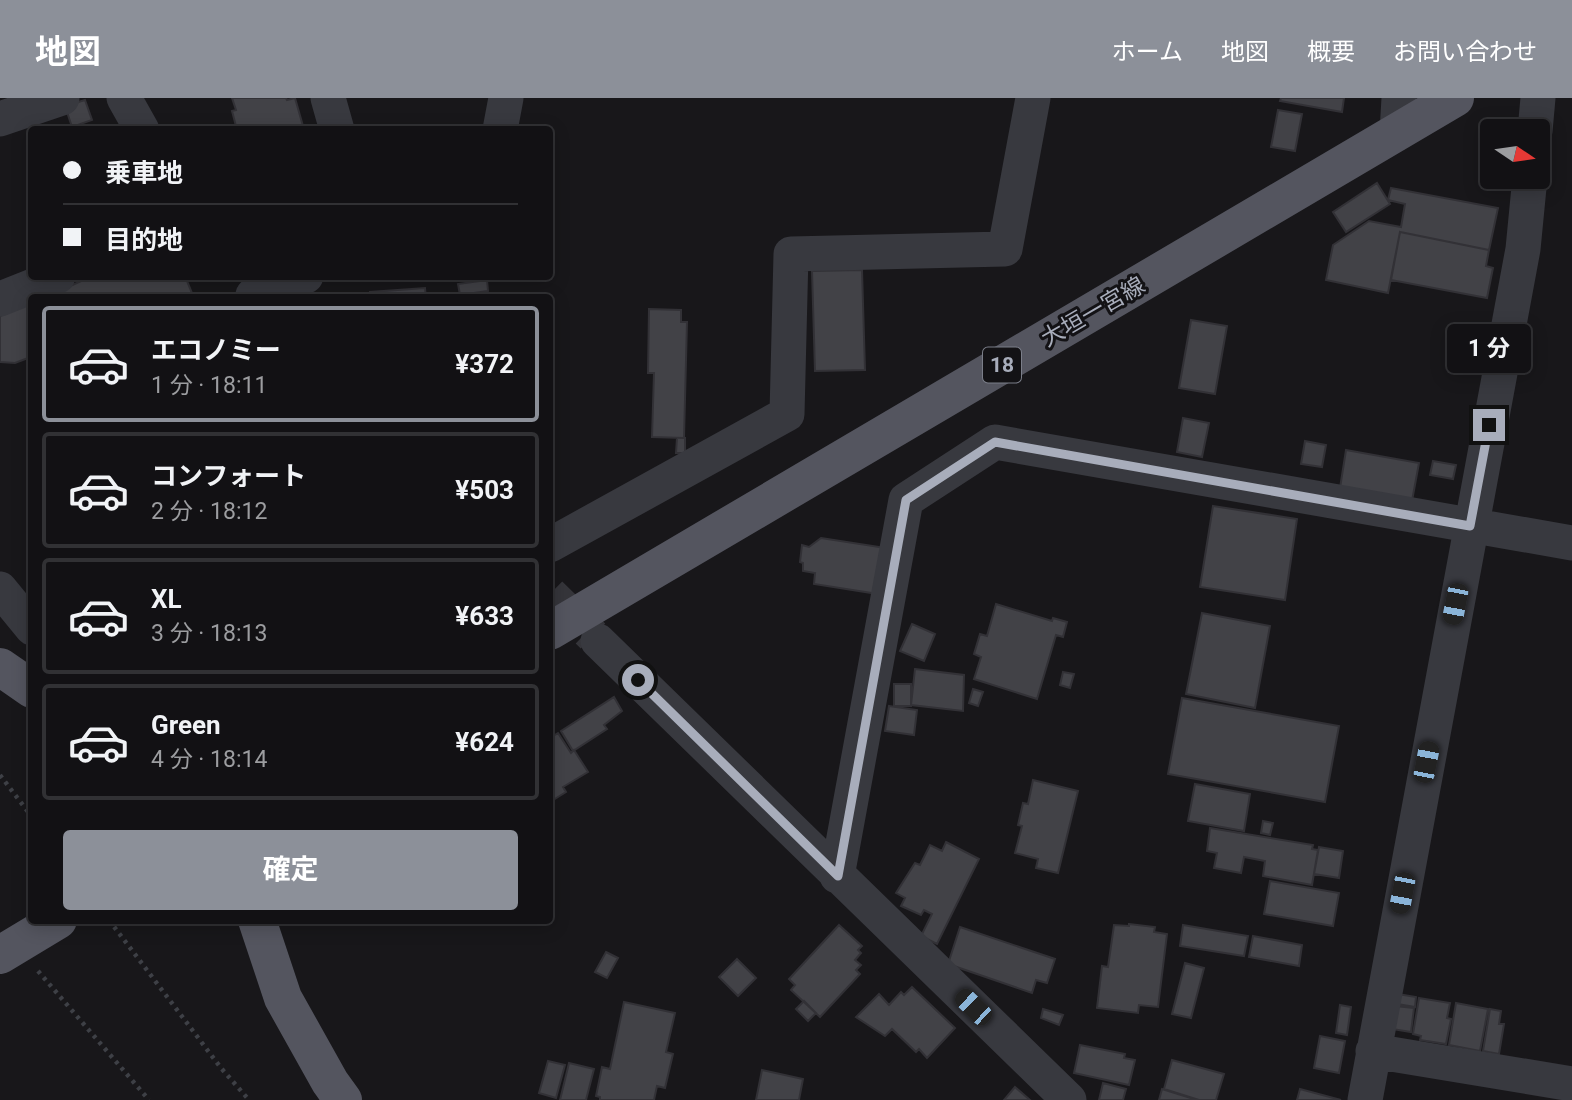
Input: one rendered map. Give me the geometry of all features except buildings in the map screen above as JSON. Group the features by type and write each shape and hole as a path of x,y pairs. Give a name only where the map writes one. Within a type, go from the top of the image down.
{"main road":[{"name":"大垣一宮線","path":"553,629 1398,115 1455,98"},
{"path":"0,667 28,686"},
{"path":"0,955 51,924"},
{"path":"258,924 283,998 343,1100"}],"street":[{"path":"0,119 62,98"},
{"path":"124,98 140,126"},
{"path":"328,98 336,126"},
{"path":"501,126 506,98"},
{"path":"553,543 787,414 792,254 1004,248 1033,98"},
{"path":"1536,119 1538,98"},
{"path":"1365,1100 1523,249 1530,189"},
{"path":"0,299 48,280"},
{"path":"249,290 275,280"},
{"path":"838,876 906,500 995,442 1572,543"},
{"path":"0,589 28,623"},
{"path":"598,641 1069,1100"},
{"path":"1373,1051 1572,1084"}],"path":[{"path":"0,775 28,812"},
{"path":"112,924 221,1069 249,1100"},
{"path":"37,970 149,1100"}],"tunnel":[{"path":"553,597 593,636"}],"route":[{"path":"638,680 838,876 906,500 995,442 1470,526 1489,425"}]}
